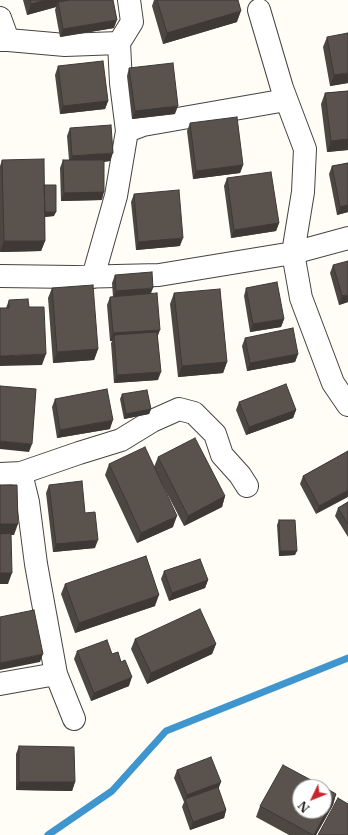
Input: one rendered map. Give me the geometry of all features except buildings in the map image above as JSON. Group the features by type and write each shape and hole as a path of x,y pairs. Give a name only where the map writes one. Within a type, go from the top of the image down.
{"street":[{"path":"93,277 116,196 127,131 121,83 119,43 132,22 129,0"},
{"path":"259,10 286,100 305,149 303,192 293,254 301,298 333,383 348,405"},
{"path":"0,18 4,40 65,45 119,43"},
{"path":"127,131 143,125 286,100"},
{"path":"0,276 93,277 159,275 293,254 348,238"},
{"path":"0,474 21,473 121,440 152,421 178,409 194,413 214,434 222,455 240,475 247,486"},
{"path":"21,473 28,502 36,564 56,674 74,719"},
{"path":"0,684 56,674"}],"waterway":[{"path":"48,835 112,791 166,731 348,658"}]}
